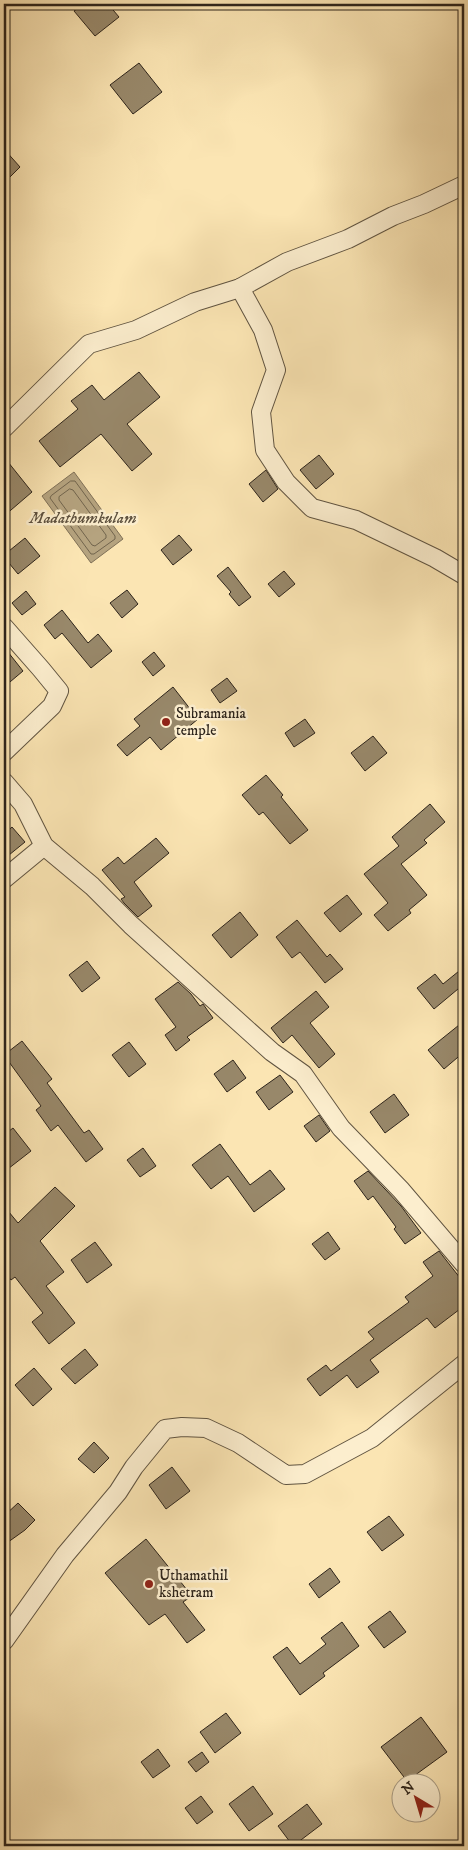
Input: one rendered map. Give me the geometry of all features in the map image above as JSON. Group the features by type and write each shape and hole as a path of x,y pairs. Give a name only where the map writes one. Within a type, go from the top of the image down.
{"street":[{"path":"4,428 89,344 136,330 195,302 240,288 287,262 348,239 393,216 464,186"},
{"path":"240,288 263,330 276,370 262,412 263,431 265,450 286,482 312,508 356,520 435,558 464,575"},
{"path":"4,628 59,692 52,706 4,752"},
{"path":"4,782 23,804 44,846 92,886 131,925 272,1052 303,1074 341,1128 401,1190 464,1264"},
{"path":"4,880 44,846"},
{"path":"4,1641 65,1555 118,1492 134,1467 165,1429 182,1427 206,1428 238,1443 286,1475 304,1474 372,1438 464,1364"}],"water":[{"name":"Madathumkulam","path":"74,472 123,539 91,563 42,496"}],"building":[{"path":"84,4 108,4 119,17 95,36 74,11"},
{"path":"139,63 162,92 133,114 110,85"},
{"path":"4,149 20,167 4,183"},
{"path":"139,372 160,397 127,424 152,454 132,471 101,434 60,467 39,441 78,409 71,401 92,385 104,400"},
{"path":"319,455 334,474 316,489 300,470"},
{"path":"4,457 32,492 4,516"},
{"path":"266,470 278,489 263,502 249,484"},
{"path":"179,535 192,550 173,565 161,550"},
{"path":"25,538 40,556 18,574 4,555"},
{"path":"228,567 251,597 239,606 229,594 231,592 217,576"},
{"path":"284,571 295,584 279,597 268,584"},
{"path":"127,590 138,604 122,618 110,603"},
{"path":"26,591 36,604 22,615 12,603"},
{"path":"62,610 88,643 98,634 112,651 91,668 62,633 55,639 44,625"},
{"path":"4,647 23,671 4,687"},
{"path":"154,652 165,666 153,676 142,662"},
{"path":"227,678 237,691 220,703 211,690"},
{"name":"Subramania temple","path":"173,687 198,719 161,750 150,737 127,756 117,745 140,726 134,719"},
{"path":"305,719 315,733 294,747 285,733"},
{"path":"373,736 387,753 365,771 351,753"},
{"path":"266,775 308,830 290,844 263,812 259,815 242,795"},
{"path":"430,804 445,822 424,840 427,843 401,864 427,895 409,910 411,913 388,931 374,915 388,903 364,874 399,846 392,837"},
{"path":"12,827 25,842 9,855 4,848 4,834"},
{"path":"156,838 169,853 134,882 152,906 138,917 124,903 121,899 125,897 102,870 118,857 124,864"},
{"path":"347,895 362,914 340,932 324,913"},
{"path":"240,912 258,935 231,958 212,935"},
{"path":"297,920 327,957 330,954 343,969 325,983 300,952 292,958 276,937"},
{"path":"87,961 100,978 82,992 69,975"},
{"path":"464,967 464,984 434,1009 417,988 435,974 443,984"},
{"path":"178,982 200,1006 203,1004 213,1018 187,1037 190,1040 176,1051 165,1035 176,1027 155,999"},
{"path":"316,991 329,1007 310,1023 335,1054 319,1068 292,1035 283,1043 271,1028"},
{"path":"464,1021 464,1052 444,1069 428,1050"},
{"path":"22,1041 52,1079 47,1083 84,1133 89,1130 103,1149 86,1162 58,1125 51,1131 36,1110 41,1106 4,1055"},
{"path":"129,1042 146,1064 129,1077 112,1055"},
{"path":"233,1060 246,1078 227,1092 214,1074"},
{"path":"280,1075 293,1092 269,1110 256,1092"},
{"path":"394,1094 409,1115 385,1133 370,1112"},
{"path":"319,1115 330,1131 316,1142 304,1126"},
{"path":"13,1128 31,1151 4,1172 4,1135"},
{"path":"220,1144 250,1185 270,1170 285,1189 254,1212 228,1176 211,1189 192,1165"},
{"path":"143,1148 156,1166 140,1177 127,1160"},
{"path":"368,1171 401,1206 421,1233 405,1244 394,1229 396,1227 373,1196 368,1200 354,1181"},
{"path":"55,1187 75,1206 40,1241 64,1272 46,1286 75,1323 49,1344 32,1322 43,1313 15,1277 11,1280 4,1271 4,1206 18,1223"},
{"path":"328,1232 340,1249 325,1260 312,1244"},
{"path":"95,1242 112,1265 87,1283 71,1260"},
{"path":"439,1251 464,1283 464,1306 435,1328 427,1318 370,1360 379,1372 357,1388 347,1375 320,1396 307,1379 326,1365 331,1371 374,1339 368,1332 409,1302 405,1297 433,1276 423,1262"},
{"path":"85,1349 98,1365 75,1384 61,1369"},
{"path":"34,1368 52,1389 33,1406 15,1385"},
{"path":"94,1442 109,1458 94,1473 78,1459"},
{"path":"172,1467 190,1491 166,1509 149,1485"},
{"path":"18,1503 35,1520 25,1530 4,1545 4,1516"},
{"path":"389,1516 404,1535 382,1551 367,1532"},
{"name":"Uthamathil kshetram","path":"146,1539 192,1596 183,1602 205,1630 187,1643 165,1614 149,1625 105,1573"},
{"path":"330,1568 340,1582 319,1598 309,1584"},
{"path":"390,1611 406,1632 384,1648 368,1627"},
{"path":"342,1622 359,1646 323,1673 325,1676 300,1695 273,1657 287,1647 300,1664 326,1644 321,1638"},
{"path":"226,1713 241,1733 215,1753 200,1732"},
{"path":"421,1717 447,1752 419,1772 400,1772 381,1747"},
{"path":"158,1749 170,1766 153,1778 141,1762"},
{"path":"202,1752 209,1762 196,1772 188,1762"},
{"path":"253,1786 273,1814 249,1831 229,1804"},
{"path":"201,1796 213,1812 197,1824 185,1808"},
{"path":"307,1804 322,1824 293,1846 278,1826"}],"place":[{"name":"Subramania temple","path":"166,722"},
{"name":"Uthamathil kshetram","path":"149,1584"}]}
